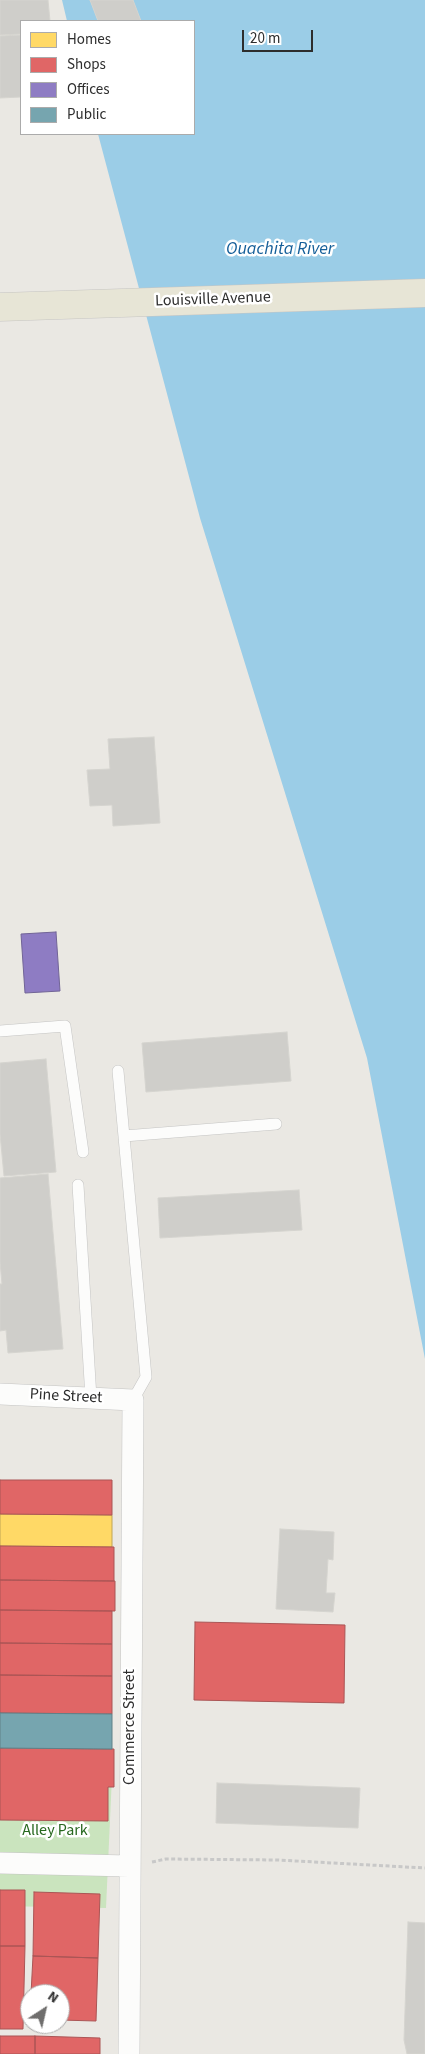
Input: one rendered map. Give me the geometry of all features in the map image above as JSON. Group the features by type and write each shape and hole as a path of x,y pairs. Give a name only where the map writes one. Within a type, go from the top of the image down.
{"main road":[{"name":"Louisville Avenue","path":"0,306 425,293"}],"street":[{"name":"Pine Street","path":"0,1394 133,1400"},
{"name":"Commerce Street","path":"129,2054 133,1400"},
{"path":"0,1863 129,1866"}],"lane":[{"path":"0,1031 65,1026 83,1152"},
{"path":"118,1071 146,1377 133,1400"},
{"path":"124,1136 276,1124"},
{"path":"78,1185 91,1398"}],"path":[{"path":"129,1866 166,1859 278,1860 425,1868"}],"green space":[{"name":"Alley Park","path":"0,1776 112,1776 106,1908 0,1906"}],"water":[{"name":"Ouachita River","path":"62,0 425,0 425,1359 367,1058 200,518 98,135 195,135 195,20 67,20"}],"building: Homes":[{"path":"0,1514 112,1515 112,1547 0,1546"}],"building: Shops":[{"path":"0,1480 112,1480 112,1515 0,1514"},
{"path":"0,1546 114,1547 114,1581 0,1580"},
{"path":"0,1580 115,1581 115,1611 0,1610"},
{"path":"0,1610 112,1611 112,1644 0,1643"},
{"path":"195,1622 345,1625 344,1703 194,1700"},
{"path":"0,1643 112,1644 112,1676 0,1675"},
{"path":"0,1675 112,1676 112,1714 0,1713"},
{"path":"0,1748 114,1749 114,1787 108,1787 108,1821 0,1820"},
{"path":"0,1890 25,1890 25,1946 0,1946"},
{"path":"34,1892 100,1894 98,1958 33,1956"},
{"path":"0,1946 25,1946 24,1984 20,1984 20,2029 0,2029"},
{"path":"33,1956 98,1958 96,2021 70,2020 70,1984 32,1984"},
{"path":"0,2036 35,2036 35,2054 0,2054"},
{"path":"35,2036 100,2038 100,2054 35,2054"}],"building: Offices":[{"path":"56,932 60,991 25,993 21,934"}],"building: Public":[{"path":"0,1713 112,1714 112,1749 0,1748"}],"building: Other":[{"path":"0,0 48,0 50,20 20,20 20,34 0,35"},
{"path":"90,0 133,0 141,20 98,20"},
{"path":"20,35 20,97 0,98 0,36"},
{"path":"154,737 160,823 113,826 112,805 90,806 87,770 110,769 108,739"},
{"path":"287,1032 291,1081 146,1092 142,1043"},
{"path":"46,1059 56,1172 4,1176 0,1134 0,1063"},
{"path":"48,1174 63,1349 8,1353 6,1330 0,1331 0,1284 2,1284 0,1262 0,1178"},
{"path":"299,1190 302,1230 160,1238 158,1198"},
{"path":"280,1529 334,1532 333,1560 328,1559 326,1593 335,1593 333,1612 276,1609"},
{"path":"217,1783 360,1788 358,1828 216,1823"},
{"path":"408,1922 425,1923 425,2054 407,2054 404,2040"}]}
